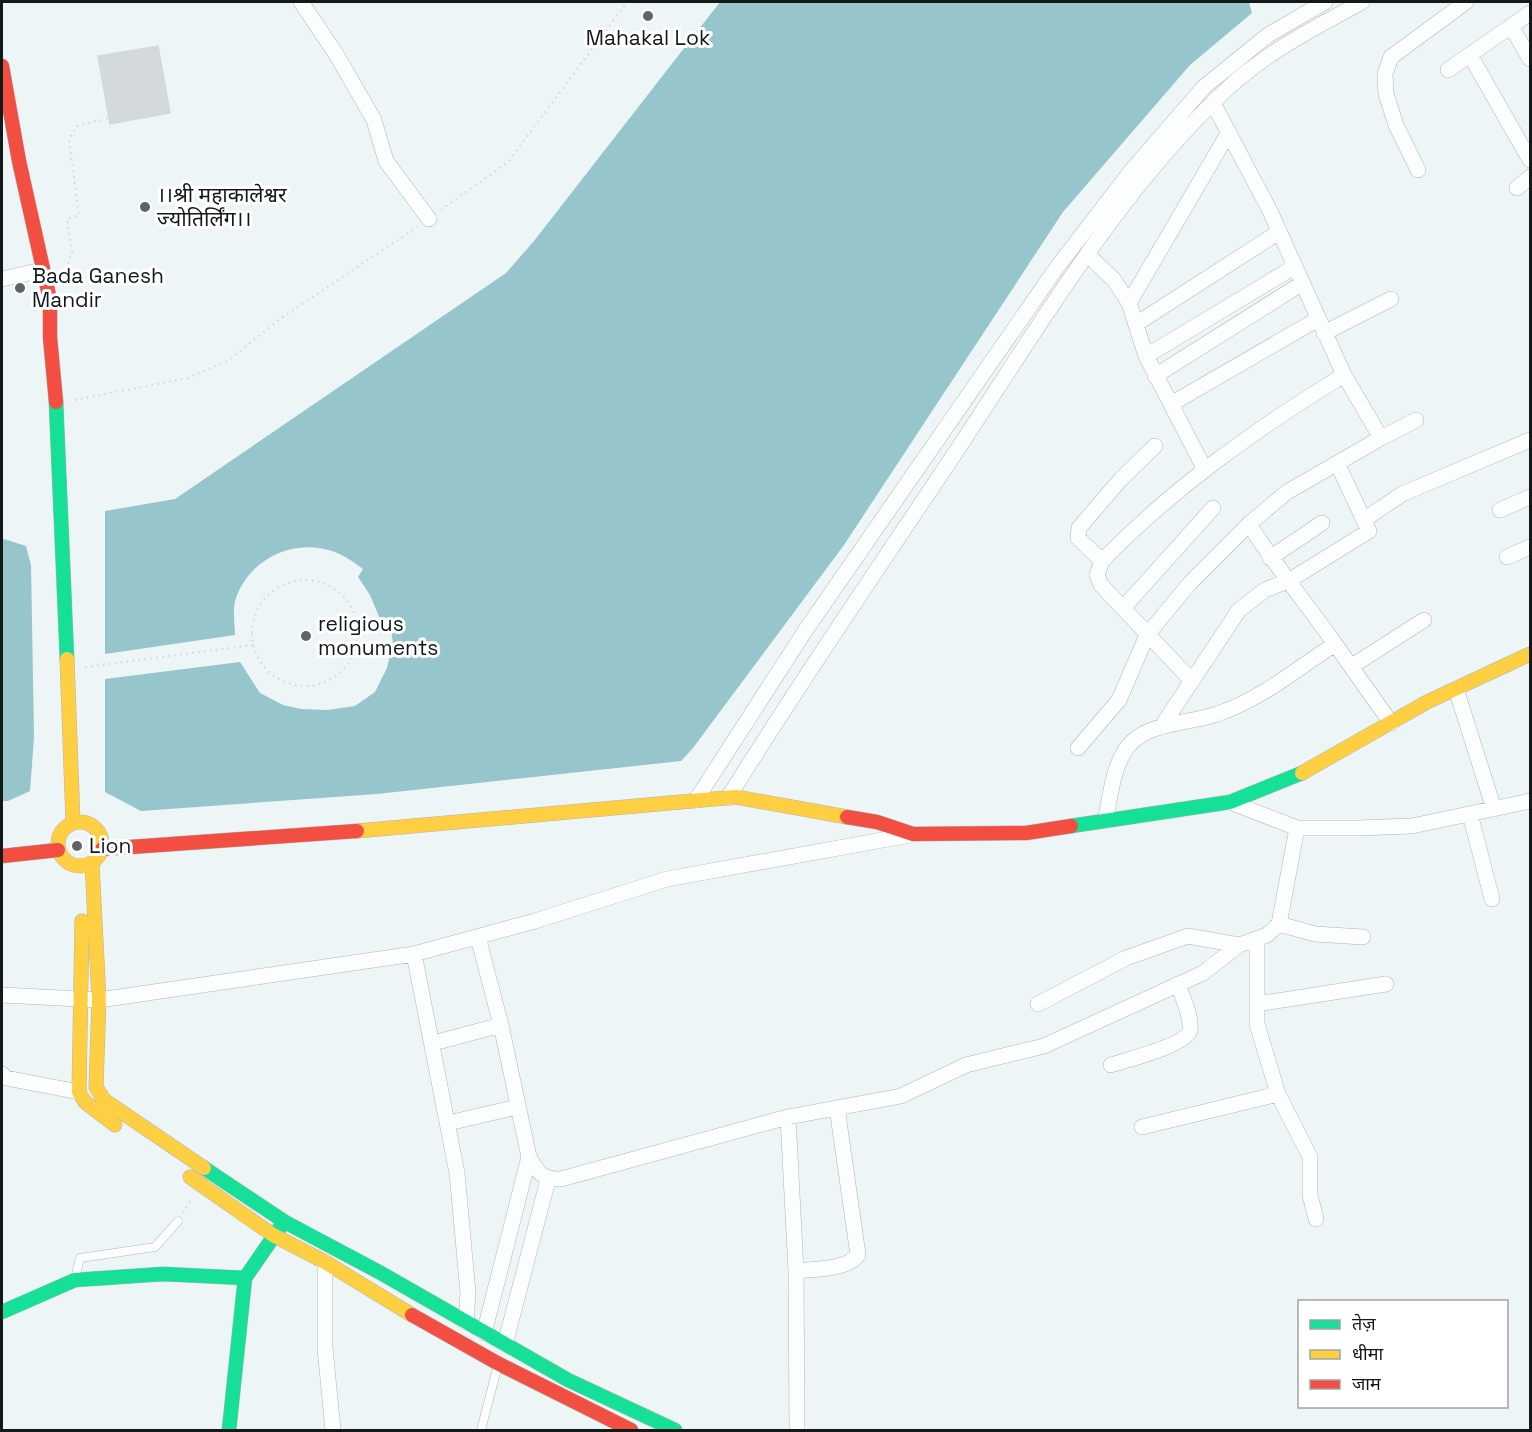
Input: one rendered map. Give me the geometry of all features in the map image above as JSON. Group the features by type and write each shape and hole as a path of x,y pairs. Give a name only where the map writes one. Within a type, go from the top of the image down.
{"street":[{"path":"301,2 336,54 374,120 386,161 429,219"},
{"path":"696,800 806,631 975,385 1055,270 1131,171 1204,87 1268,35 1326,2"},
{"path":"728,798 777,718 1088,255 1146,176 1229,87 1290,42 1362,2"},
{"path":"1418,170 1396,125 1386,94 1385,74 1390,57 1466,2"},
{"path":"1448,69 1530,13"},
{"path":"1511,26 1530,59"},
{"path":"1470,55 1530,160"},
{"path":"2,66 50,300 73,822"},
{"path":"1213,103 1279,232 1344,375 1381,438"},
{"path":"1129,303 1229,132"},
{"path":"1517,188 1530,177"},
{"path":"1136,324 1279,232"},
{"path":"1088,255 1114,280 1129,303 1155,376 1172,404 1204,468"},
{"path":"1146,356 1294,267"},
{"path":"2,279 44,274"},
{"path":"1155,376 1301,284"},
{"path":"1172,404 1321,326 1391,299"},
{"path":"1192,681 1101,585 1097,575 1102,561 1204,468 1295,404 1344,375"},
{"path":"975,385 992,398"},
{"path":"1078,748 1119,700 1147,635 1190,583 1249,524 1287,492 1337,462 1416,420"},
{"path":"1365,519 1402,494 1530,441"},
{"path":"1102,561 1078,538 1079,528 1120,480 1155,446"},
{"path":"1162,726 1239,610 1265,590 1290,580 1367,534 1370,528 1337,462"},
{"path":"1500,510 1530,497"},
{"path":"1124,607 1213,508"},
{"path":"1270,558 1322,523"},
{"path":"1249,524 1270,558 1290,580 1391,723"},
{"path":"1507,556 1530,547"},
{"path":"1352,666 1424,620"},
{"path":"1104,821 1123,753 1142,734 1162,726 1218,714 1263,692 1335,644"},
{"path":"2,995 99,1000 414,954 478,937 667,879 913,834 1026,833 1230,802 1305,772 1391,723 1530,654"},
{"path":"1456,689 1494,809"},
{"path":"79,1092 86,865 102,849 448,824 728,798 877,822 913,834"},
{"path":"1230,802 1297,828 1412,826 1530,801"},
{"path":"1470,814 1492,899"},
{"path":"86,865 70,865 62,859 58,850 59,834 73,822 82,821 96,829 102,849"},
{"path":"1038,1004 1126,958 1188,936 1239,945 1257,940 1279,924 1297,828"},
{"path":"2,856 58,850"},
{"path":"86,865 99,1000 96,1087 104,1100 285,1222 584,1388 675,1431"},
{"path":"1279,924 1315,934 1363,937"},
{"path":"478,937 501,1025 529,1157 538,1174 548,1180 561,1179 788,1117 901,1096 966,1065 1044,1047 1219,963 1239,945"},
{"path":"1257,940 1257,1024 1278,1094 1310,1157 1310,1195 1316,1219"},
{"path":"414,954 457,1173 468,1293 466,1322"},
{"path":"1111,1065 1175,1043 1187,1036 1190,1031 1189,1019 1178,984"},
{"path":"1257,1004 1386,984"},
{"path":"441,1041 501,1025"},
{"path":"2,1074 6,1078 79,1092 94,1110 123,1131"},
{"path":"1142,1127 1278,1094"},
{"path":"457,1121 517,1107"},
{"path":"796,1271 845,1264 854,1261 858,1255 837,1108"},
{"path":"788,1117 796,1271 797,1431"},
{"path":"494,1338 529,1157"},
{"path":"182,1171 273,1235 325,1262 374,1294 499,1364 631,1431"},
{"path":"483,1355 494,1338 548,1180"},
{"path":"229,1431 246,1278 273,1235 285,1222"},
{"path":"325,1262 325,1348 333,1431"},
{"path":"2,1312 75,1280 162,1274 246,1278"},
{"path":"576,1402 584,1388"}],"lane":[{"path":"75,1280 80,1258 155,1247 178,1221"},
{"path":"481,1431 499,1364"}],"path":[{"path":"56,398 68,401 188,378 229,360 280,319 429,219 508,162 627,2"},
{"path":"44,274 66,270 72,252 67,219 79,215 69,140 77,126 109,118"},
{"path":"294,580 320,581 336,589 349,602 357,620 357,649 348,665 334,678 317,685 290,684 273,676 261,662 253,645 254,617 263,600 277,588 294,580"},
{"path":"67,670 253,645"},
{"path":"178,1221 201,1184"}],"water":[{"path":"720,2 1249,2 1252,13 1190,65 1063,212 844,545 681,761 377,794 141,811 105,792 105,679 240,662 260,693 283,705 301,709 327,710 355,706 375,692 387,668 393,643 389,618 380,619 370,595 358,577 363,569 335,552 305,547 276,554 252,572 236,598 235,635 105,654 105,511 175,499 506,273 534,241"},
{"path":"4,539 26,546 31,565 34,737 30,791 8,801 2,801 2,541"}],"building":[{"path":"158,46 170,113 110,124 98,56"}],"traffic: fast":[{"path":"56,402 67,659"},
{"path":"1071,826 1230,802 1302,773"},
{"path":"204,1168 285,1222 379,1272 568,1380 675,1430"},
{"path":"2,1312 75,1280 163,1274 245,1278 281,1226"},
{"path":"229,1430 245,1278"}],"traffic: slow":[{"path":"1302,773 1427,702 1530,654"},
{"path":"67,659 73,822"},
{"path":"357,831 736,797 847,817"},
{"path":"80,822 89,823 96,828 101,835 102,844 101,853 96,860 89,865 80,866 71,865 64,860 59,853 58,844 59,835 64,828 71,823 80,822"},
{"path":"92,863 99,1000 96,1087 104,1100 204,1168"},
{"path":"82,921 79,1092 85,1102 115,1125"},
{"path":"190,1177 273,1235 325,1262 412,1315"}],"traffic: jam":[{"path":"2,66 19,161 50,300 50,337 56,402"},
{"path":"847,817 877,822 913,834 1026,833 1071,826"},
{"path":"102,849 357,831"},
{"path":"2,856 58,850"},
{"path":"412,1315 499,1364 631,1430"}],"place":[{"name":"Mahakal Lok","path":"648,16"},
{"name":"।।श्री महाकालेश्वर ज्योतिर्लिंग।।","path":"145,207"},
{"name":"Bada Ganesh Mandir","path":"20,288"},
{"name":"religious monuments","path":"306,636"},
{"name":"Lion","path":"77,846"}]}
